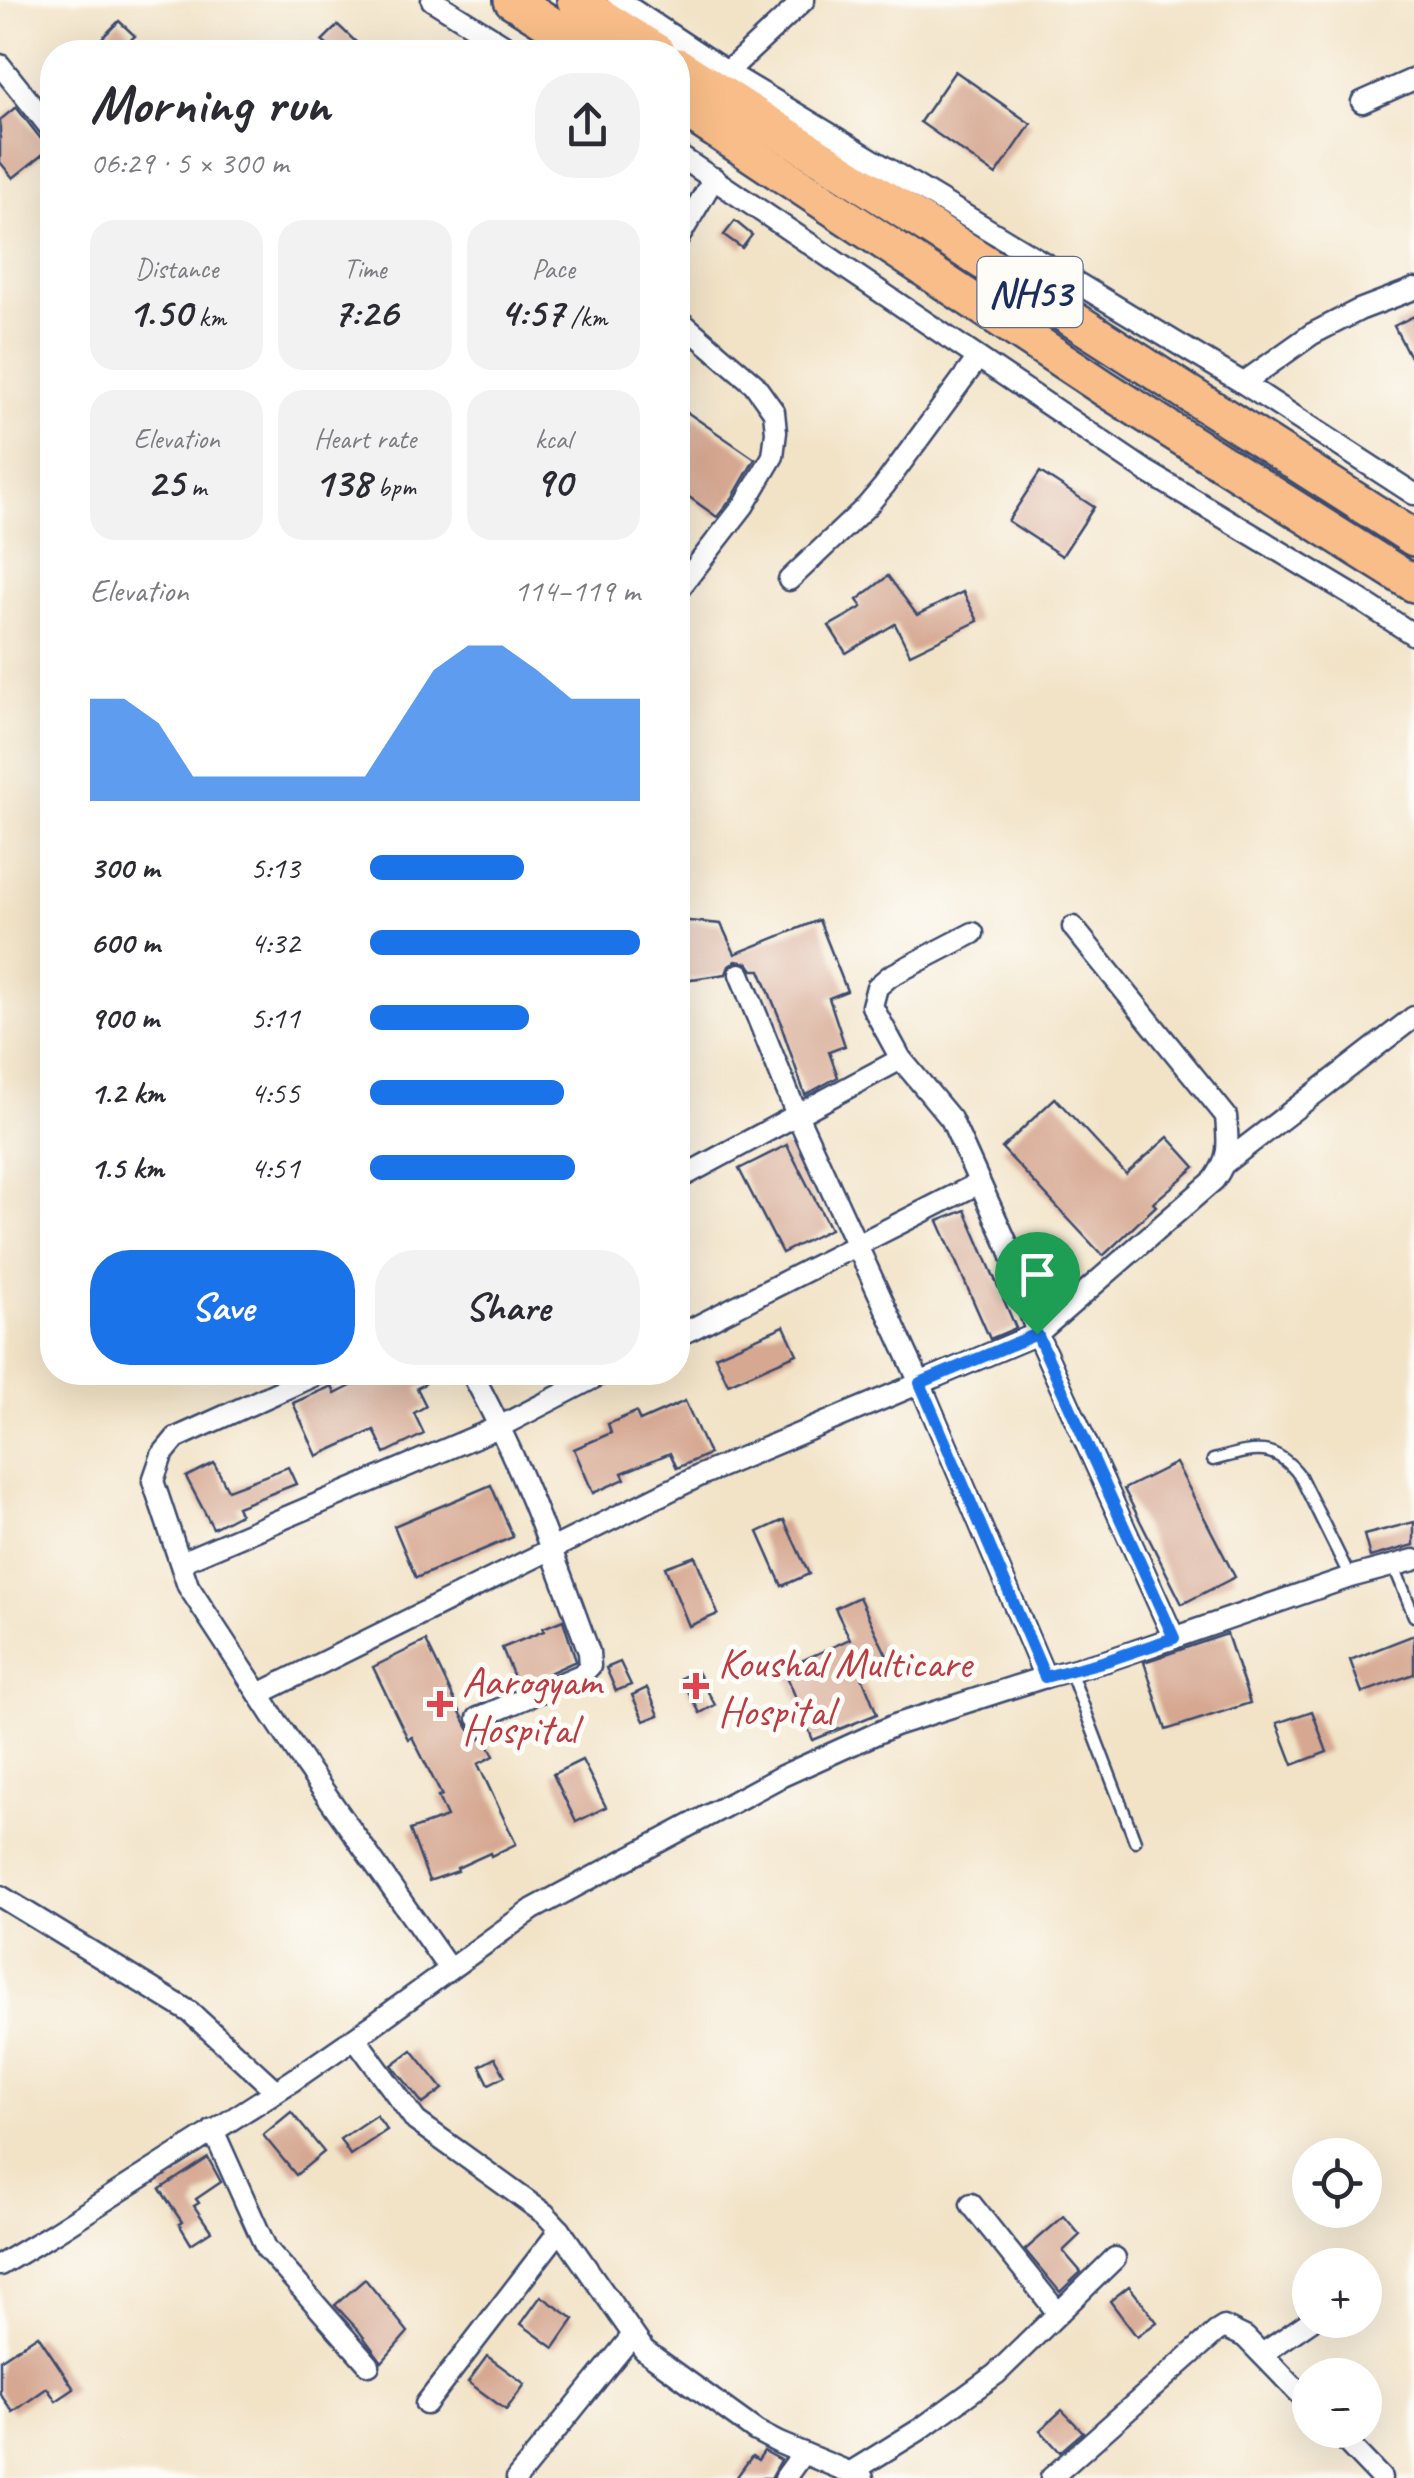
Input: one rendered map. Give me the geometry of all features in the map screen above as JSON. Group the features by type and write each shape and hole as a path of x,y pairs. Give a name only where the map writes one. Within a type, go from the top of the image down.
{"highway":[{"path":"512,0 576,40"},
{"path":"575,0 638,40"},
{"name":"NH53","path":"690,74 1414,538"},
{"name":"NH53","path":"690,113 1104,388 1414,584"}],"street":[{"path":"432,0 492,40"},
{"path":"618,0 679,40"},
{"path":"727,72 804,0"},
{"path":"690,48 1243,383 1413,493"},
{"path":"0,65 40,115"},
{"path":"1362,102 1414,78"},
{"path":"690,163 1146,471 1406,629"},
{"path":"690,219 714,178"},
{"path":"1243,383 1312,334 1414,289"},
{"path":"690,328 754,384 774,412 776,432 773,456 744,505 690,575"},
{"path":"789,580 867,506 978,358"},
{"path":"1073,927 1226,1116 1226,1162"},
{"path":"972,933 890,976 877,986 872,1006 900,1059 951,1119 1009,1248 1037,1334 1174,1638"},
{"path":"740,974 1045,1677"},
{"path":"259,1694 701,1475 1037,1334 1214,1180 1226,1162 1414,1017"},
{"path":"690,1174 900,1059"},
{"path":"690,1330 979,1183"},
{"path":"293,1385 176,1438 162,1455 153,1481 188,1586 306,1766 449,1969"},
{"path":"478,1385 500,1426 552,1550 590,1666 582,1675 478,1718"},
{"path":"181,1562 500,1426 580,1385"},
{"path":"0,2264 276,2091 532,1909 782,1776 895,1725 1106,1661 1404,1563"},
{"path":"0,1896 190,2012 276,2091"},
{"path":"355,2038 416,2121 544,2214 560,2230 644,2350 756,2430 857,2475 996,2374 1115,2258"},
{"path":"213,2130 266,2248 369,2366"},
{"path":"971,2204 1058,2313"},
{"path":"426,2404 560,2230"},
{"path":"1051,2478 1224,2327 1245,2337 1292,2385"},
{"path":"1262,2354 1292,2334"},
{"path":"516,2478 632,2335"},
{"path":"1352,2448 1381,2478"},
{"path":"785,2478 803,2453"}],"lane":[{"path":"1213,1460 1256,1448 1289,1462 1300,1476 1350,1578"},
{"path":"1404,1563 1414,1616"},
{"path":"1070,1670 1136,1842"}],"building":[{"path":"119,21 135,36 131,40 100,40"},
{"path":"338,25 354,40 323,40"},
{"path":"955,71 1031,124 996,175 920,122"},
{"path":"16,107 40,138 40,157 13,178 0,162 0,120"},
{"path":"735,221 752,235 742,248 724,235"},
{"path":"1414,316 1414,365 1394,326"},
{"path":"690,414 755,459 717,517 690,498"},
{"path":"1040,472 1094,507 1062,556 1008,521"},
{"path":"888,576 917,615 963,592 978,621 910,654 895,624 846,653 829,626 862,607 857,600"},
{"path":"819,920 847,991 829,998 845,1046 829,1052 838,1077 805,1095 760,970 736,961 726,974 690,979 690,921 721,924 735,954"},
{"path":"1055,1098 1126,1174 1168,1137 1195,1167 1153,1203 1156,1206 1103,1256 1002,1148"},
{"path":"787,1145 830,1229 782,1253 739,1169"},
{"path":"965,1210 1016,1328 990,1339 938,1221"},
{"path":"784,1326 797,1354 728,1384 715,1356"},
{"path":"353,1385 423,1385 417,1388 426,1406 414,1413 424,1434 385,1453 374,1430 317,1456 293,1403 332,1386 335,1394"},
{"path":"685,1401 709,1454 677,1468 670,1453 622,1473 625,1479 593,1493 574,1449 611,1433 608,1424 636,1412 640,1421"},
{"path":"214,1463 228,1490 288,1467 296,1484 237,1507 240,1514 213,1528 186,1477"},
{"path":"1176,1463 1235,1577 1182,1604 1124,1489"},
{"path":"491,1485 513,1537 416,1578 394,1526"},
{"path":"784,1520 809,1574 782,1586 758,1532"},
{"path":"1414,1522 1414,1545 1370,1557 1364,1535"},
{"path":"695,1556 718,1614 689,1626 665,1567"},
{"path":"859,1597 887,1656 859,1669 877,1714 813,1740 784,1669 850,1639 835,1608"},
{"path":"563,1620 576,1661 518,1687 502,1648"},
{"path":"1227,1634 1250,1703 1166,1730 1144,1662"},
{"path":"1414,1635 1414,1674 1362,1693 1350,1660"},
{"path":"426,1641 466,1724 478,1740 484,1737 494,1756 478,1764 516,1844 429,1881 410,1830 447,1817 438,1797 442,1796 412,1737 408,1739 373,1667"},
{"path":"620,1662 631,1685 616,1691 606,1668"},
{"path":"696,1670 715,1705 700,1713 681,1678"},
{"path":"647,1688 659,1715 644,1721 632,1695"},
{"path":"1312,1711 1327,1752 1293,1765 1277,1723"},
{"path":"582,1760 606,1807 576,1822 553,1774"},
{"path":"412,2050 443,2089 423,2104 392,2065"},
{"path":"495,2058 505,2076 489,2084 480,2066"},
{"path":"291,2112 324,2152 296,2175 263,2135"},
{"path":"376,2115 387,2130 350,2155 340,2139"},
{"path":"208,2158 221,2182 196,2199 199,2203 194,2206 211,2231 191,2244 160,2189"},
{"path":"1064,2216 1080,2235 1063,2251 1081,2272 1060,2292 1025,2250"},
{"path":"365,2279 408,2332 382,2362 335,2305"},
{"path":"1129,2286 1157,2322 1137,2337 1110,2301"},
{"path":"541,2296 574,2319 554,2348 521,2324"},
{"path":"38,2335 74,2389 56,2401 47,2388 13,2412 0,2394 0,2360"},
{"path":"487,2356 525,2384 506,2410 468,2382"},
{"path":"1062,2410 1083,2432 1060,2452 1040,2430"},
{"path":"764,2451 781,2460 771,2478 736,2478 752,2456 758,2460"}],"place":[{"name":"Koushal Multicare Hospital","path":"696,1686"},
{"name":"Aarogyam Hospital","path":"440,1704"}],"route":[{"path":"1037,1334 1174,1638 1045,1677 920,1383 1037,1334"}]}
